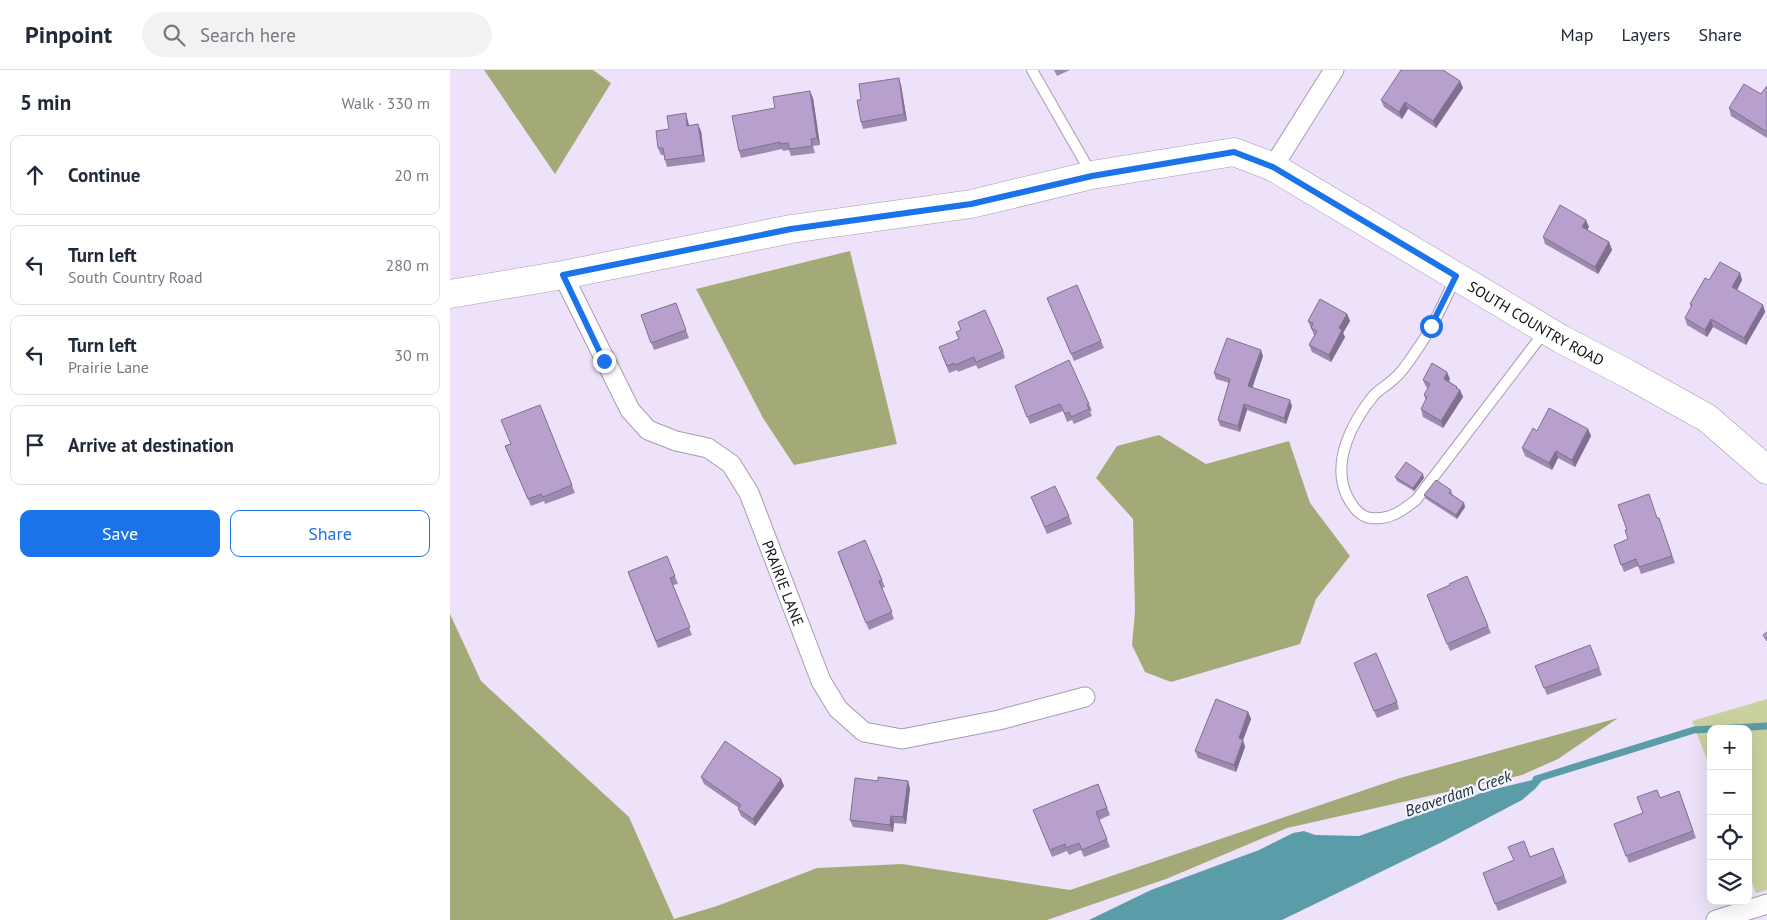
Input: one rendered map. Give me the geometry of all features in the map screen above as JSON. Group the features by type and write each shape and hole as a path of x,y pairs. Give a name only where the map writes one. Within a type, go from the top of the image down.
{"main road":[{"name":"SOUTH COUNTRY ROAD","path":"450,294 563,275 791,229 971,204 1092,176 1234,152 1273,167 1546,330 1707,418 1767,470"}],"street":[{"path":"1273,167 1334,70"},
{"name":"PRAIRIE LANE","path":"563,275 630,410 648,430 676,441 708,448 731,464 749,493 821,681 838,709 864,732 902,739 999,720 1085,697"},
{"path":"1716,920 1767,904"}],"lane":[{"path":"1032,70 1092,176"},
{"path":"1456,276 1417,349 1397,377 1375,394 1356,423 1343,450 1341,476 1346,495 1354,509 1369,518 1385,518 1400,513 1416,500 1546,330"}],"green space":[{"path":"484,70 593,70 611,83 555,174"},
{"path":"850,251 897,444 794,465 763,418 696,289"},
{"path":"1159,435 1206,464 1289,441 1310,503 1350,556 1316,599 1300,644 1171,682 1145,672 1132,645 1135,612 1133,519 1096,478 1117,446"},
{"path":"450,614 481,681 629,817 674,919 717,906 817,868 902,864 1070,890 1400,778 1618,718 1558,759 1522,775 1287,828 1166,879 1047,920 450,920"},
{"path":"1767,699 1767,890 1756,893 1752,882 1752,725 1707,725 1707,760 1692,721"}],"water":[{"path":"1545,777 1522,800 1440,843 1282,920 1089,920 1151,890 1259,850 1293,833 1304,831 1315,835 1359,836 1487,791"}],"building":[{"path":"1401,70 1443,70 1460,81 1433,121 1405,102 1399,112 1381,100"},
{"path":"899,78 904,114 861,122 857,100 861,100 859,84"},
{"path":"1744,84 1761,94 1767,87 1767,132 1729,108"},
{"path":"810,91 817,138 811,139 812,146 789,149 788,143 780,144 780,142 739,151 732,116 775,108 773,97"},
{"path":"686,113 687,126 698,124 703,155 665,160 663,148 658,148 656,131 669,129 667,116"},
{"path":"1560,205 1586,220 1582,227 1609,242 1595,267 1543,237"},
{"path":"1720,262 1740,273 1732,287 1763,305 1744,338 1711,319 1705,330 1685,318 1692,305 1690,304 1705,278 1709,280"},
{"path":"1077,285 1101,341 1071,354 1047,298"},
{"path":"1320,299 1347,314 1339,328 1342,330 1329,355 1309,345 1317,331 1311,328 1313,323 1308,321"},
{"path":"676,303 686,330 651,343 641,315"},
{"path":"985,310 1003,351 976,362 974,357 955,365 954,363 947,366 939,347 959,339 956,332 961,330 958,322"},
{"path":"1227,338 1261,350 1248,386 1290,400 1284,418 1244,404 1238,426 1218,420 1230,379 1214,373"},
{"path":"1069,360 1089,404 1087,404 1089,409 1071,417 1069,412 1065,414 1060,404 1027,417 1015,386"},
{"path":"1432,363 1447,372 1444,379 1460,390 1441,421 1421,409 1427,397 1424,395 1430,384 1423,380"},
{"path":"540,405 572,485 543,497 541,494 528,499 505,446 511,444 501,420"},
{"path":"1549,408 1588,429 1572,460 1556,451 1549,463 1522,448 1533,428 1537,431"},
{"path":"1406,462 1423,474 1413,488 1395,477"},
{"path":"1436,480 1451,490 1449,493 1464,503 1456,515 1424,495"},
{"path":"1055,486 1069,516 1045,527 1031,497"},
{"path":"1649,494 1672,556 1639,567 1636,559 1621,565 1614,545 1628,539 1625,530 1627,530 1618,505"},
{"path":"865,540 882,580 879,581 892,612 866,623 838,552"},
{"path":"667,556 675,576 670,578 690,627 656,641 628,572"},
{"path":"1467,576 1488,626 1447,644 1427,595"},
{"path":"1767,632 1767,641 1763,635"},
{"path":"1590,645 1599,668 1544,688 1535,666"},
{"path":"1376,653 1397,702 1374,711 1354,663"},
{"path":"1216,699 1248,712 1239,738 1243,740 1234,765 1195,751"},
{"path":"725,741 781,779 753,819 738,809 741,805 701,777"},
{"path":"878,777 908,781 903,817 891,816 890,825 850,820 855,778 878,781"},
{"path":"1098,784 1107,808 1096,812 1107,839 1082,850 1079,843 1066,848 1065,844 1050,850 1033,810"},
{"path":"1657,790 1660,798 1679,791 1693,831 1626,856 1614,824 1643,813 1637,797"},
{"path":"1524,841 1530,857 1553,848 1564,876 1495,904 1483,873 1514,860 1508,847"}],"waterway":[{"name":"Beaverdam Creek","path":"1752,727 1767,726"},
{"name":"Beaverdam Creek","path":"1536,779 1694,730 1707,729"}],"route":[{"path":"604,361 563,275 791,229 971,204 1092,176 1234,152 1273,167 1456,276 1431,326"}]}
